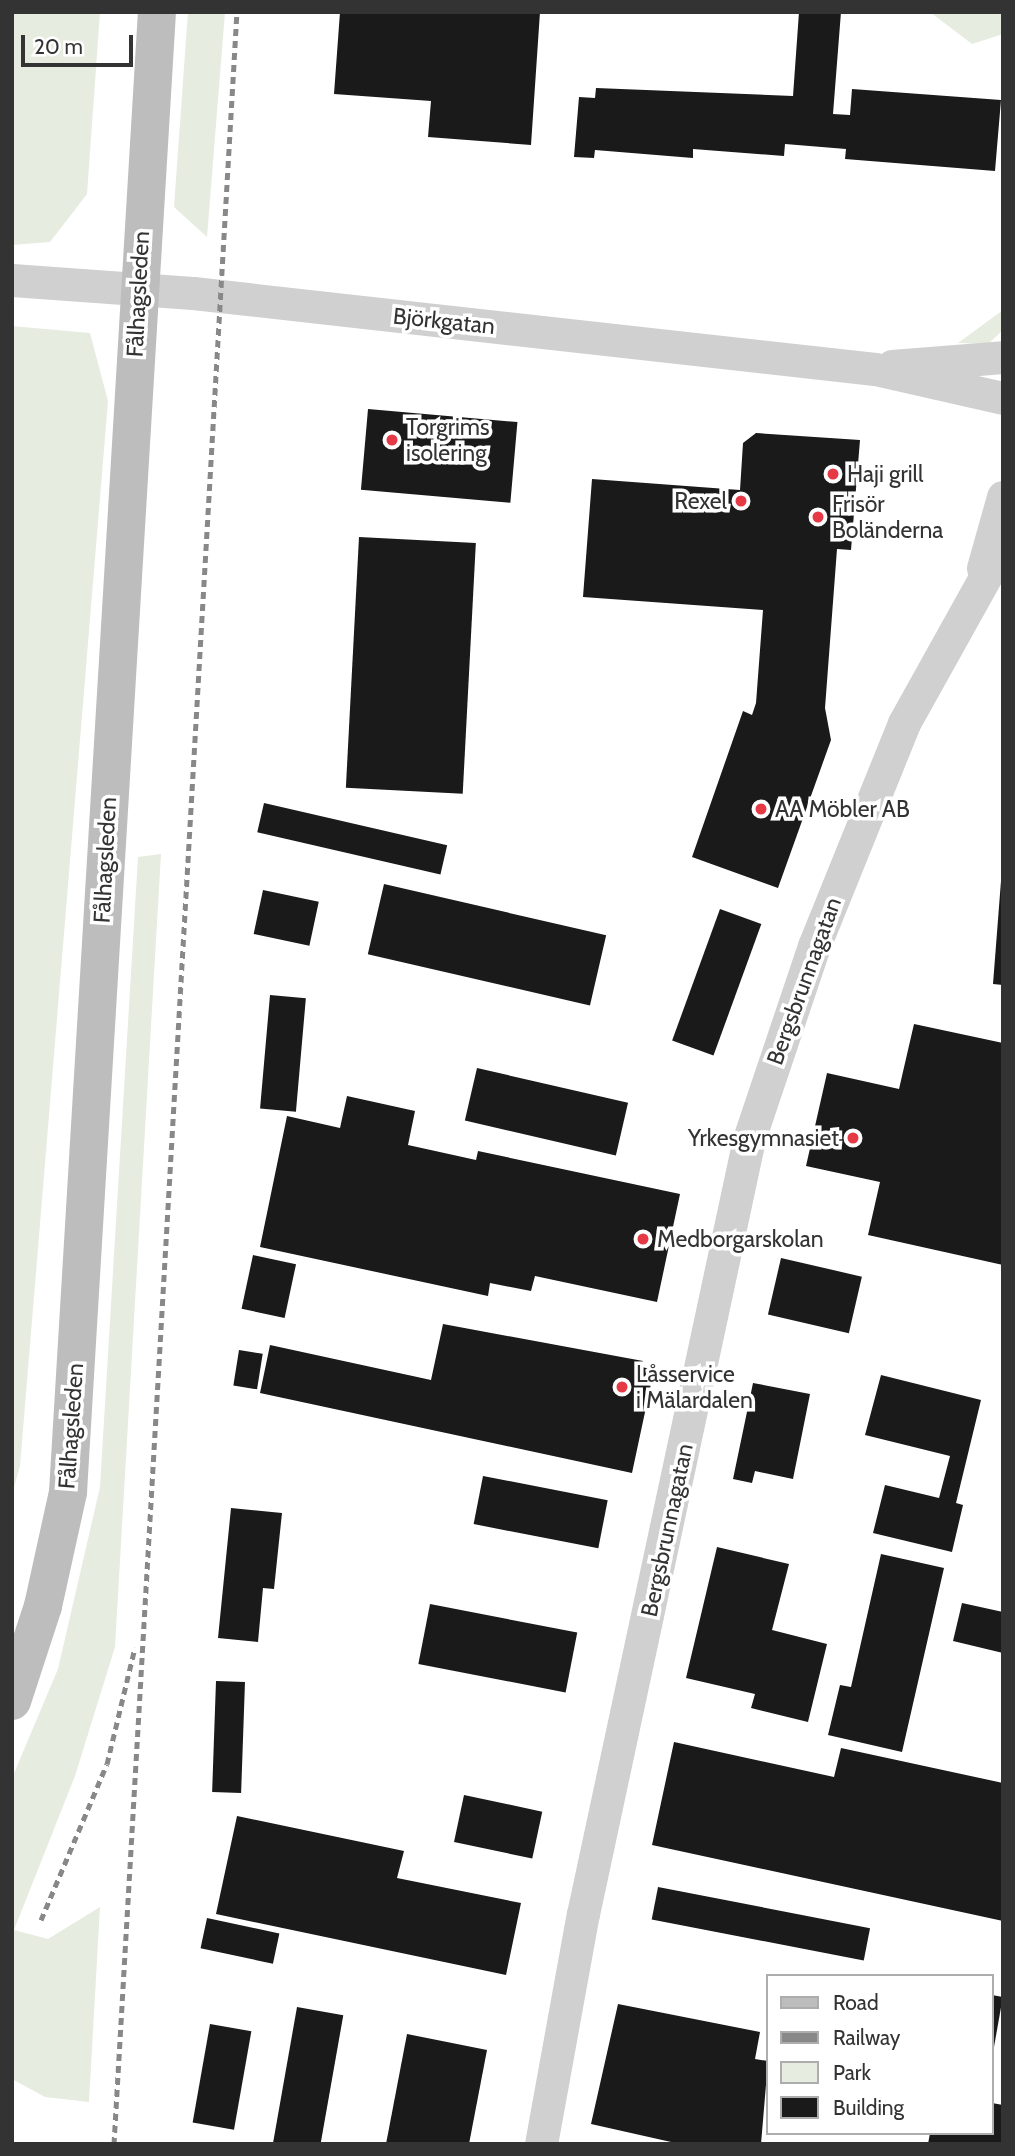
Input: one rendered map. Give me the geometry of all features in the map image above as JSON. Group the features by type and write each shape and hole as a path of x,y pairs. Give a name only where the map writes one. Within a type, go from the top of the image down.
{"main road":[{"name":"Fålhagsleden","path":"12,1700 43,1606 68,1492 156,12"}],"street":[{"name":"Björkgatan","path":"12,280 139,289 876,369 1003,398"},
{"name":"Björkgatan","path":"876,369 1003,357"},
{"name":"Bergsbrunnagatan","path":"979,580 1003,498"},
{"name":"Bergsbrunnagatan","path":"541,2144 583,1914 749,1139 814,946 904,723 979,580 1003,545"}],"green space":[{"path":"12,12 100,12 87,194 50,242 12,245"},
{"path":"188,12 225,12 207,237 174,207"},
{"path":"930,12 1003,12 1003,34 972,44"},
{"path":"1003,310 1003,330 988,344 958,343"},
{"path":"12,326 90,333 108,401 20,1466 12,1494"},
{"path":"161,854 115,1647 75,1776 14,1930 48,1939 100,1907 89,2102 45,2097 12,2079 12,1778 58,1669 100,1487 138,857"}],"building":[{"path":"340,12 540,12 531,145 428,137 431,101 334,94"},
{"path":"799,12 841,12 833,114 850,115 852,89 1001,100 995,171 845,159 846,149 785,144 784,156 693,149 693,158 595,150 594,158 574,157 579,97 595,98 596,88 793,96"},
{"path":"368,409 517,422 510,503 361,490"},
{"path":"756,433 860,440 851,550 837,549 825,708 831,740 778,888 692,857 743,711 752,715 756,703 763,610 583,597 592,479 740,490 743,443"},
{"path":"359,537 476,543 463,794 346,788"},
{"path":"264,803 447,845 440,875 257,832"},
{"path":"1003,881 1003,985 993,984"},
{"path":"384,884 606,935 590,1005 368,954"},
{"path":"263,890 319,902 309,946 254,934"},
{"path":"720,909 761,924 713,1056 672,1041"},
{"path":"270,995 306,998 296,1112 260,1109"},
{"path":"914,1024 1003,1043 1003,1265 868,1235 880,1182 806,1166 827,1073 899,1089"},
{"path":"477,1068 628,1103 616,1155 465,1121"},
{"path":"347,1096 415,1111 408,1145 476,1160 478,1151 680,1194 657,1302 535,1276 531,1291 490,1283 488,1296 260,1247 287,1116 340,1128"},
{"path":"253,1255 296,1264 285,1318 242,1309"},
{"path":"781,1258 862,1277 849,1333 768,1315"},
{"path":"443,1324 643,1361 642,1367 654,1370 632,1473 260,1393 270,1345 431,1380"},
{"path":"239,1350 263,1354 257,1389 233,1386"},
{"path":"881,1375 981,1400 956,1503 963,1505 952,1552 873,1533 885,1485 939,1498 950,1456 865,1435"},
{"path":"753,1383 810,1394 793,1479 755,1471 752,1483 733,1479"},
{"path":"483,1476 608,1500 598,1548 474,1524"},
{"path":"231,1508 282,1513 274,1589 263,1588 258,1642 218,1638"},
{"path":"717,1547 789,1564 772,1630 827,1644 808,1722 751,1708 755,1694 686,1678"},
{"path":"881,1554 944,1568 902,1752 828,1735 840,1685 851,1687"},
{"path":"962,1603 1003,1612 1003,1653 953,1641"},
{"path":"430,1604 577,1633 566,1693 418,1664"},
{"path":"216,1681 245,1682 241,1793 212,1792"},
{"path":"674,1742 834,1777 841,1748 1003,1783 1003,1921 652,1845"},
{"path":"464,1795 542,1812 532,1859 454,1842"},
{"path":"237,1816 404,1851 397,1878 521,1903 506,1975 216,1914"},
{"path":"658,1887 870,1928 864,1961 652,1919"},
{"path":"207,1918 279,1933 273,1964 201,1948"},
{"path":"994,1995 1003,1997 994,2047"},
{"path":"618,2004 760,2032 755,2059 766,2061 761,2144 680,2144 591,2124"},
{"path":"297,2007 343,2015 321,2144 273,2144"},
{"path":"210,2024 251,2031 234,2130 193,2122"},
{"path":"407,2034 487,2050 469,2144 386,2144"},
{"path":"994,2103 1003,2105 1003,2144 928,2144 930,2135 994,2135"}],"railway":[{"path":"114,2144 237,12"},
{"path":"41,1920 107,1764 135,1647"}],"place":[{"name":"Torgrims isolering","path":"392,440"},
{"name":"Haji grill","path":"833,474"},
{"name":"Rexel","path":"741,501"},
{"name":"Frisör Boländerna","path":"818,517"},
{"name":"AA Möbler AB","path":"761,809"},
{"name":"Yrkesgymnasiet","path":"853,1138"},
{"name":"Medborgarskolan","path":"643,1239"},
{"name":"Låsservice i Mälardalen","path":"622,1387"}]}
